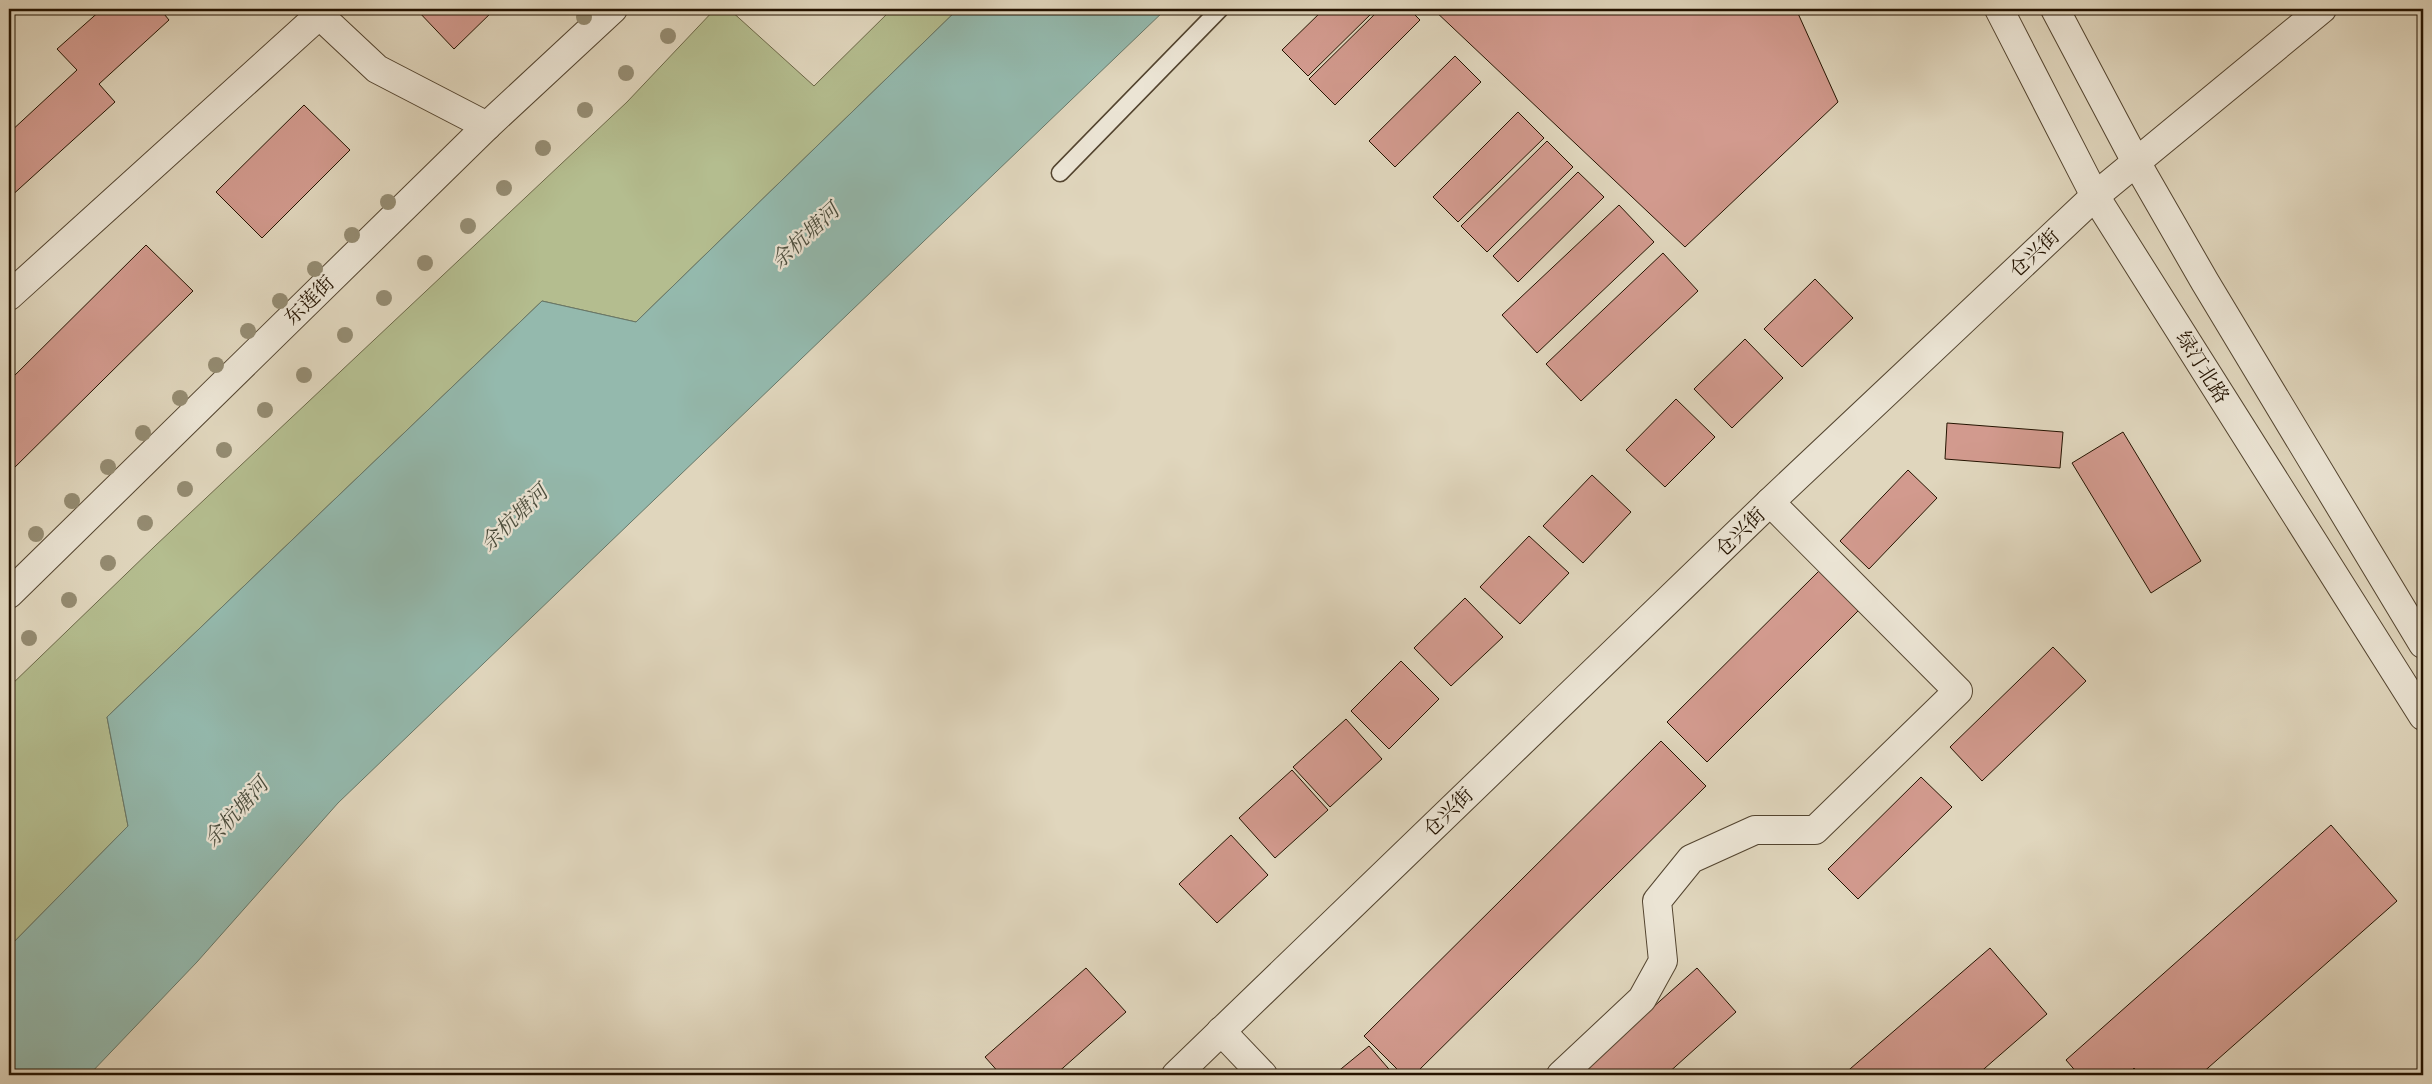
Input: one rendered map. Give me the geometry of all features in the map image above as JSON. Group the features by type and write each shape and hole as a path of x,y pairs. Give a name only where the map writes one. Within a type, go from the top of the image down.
{"street":[{"name":"东莲街","path":"9,594 487,126 613,9"},
{"name":"绿汀北路","path":"1999,9 2095,196 2423,716"},
{"path":"2055,9 2136,162 2205,282 2423,644"},
{"name":"仓兴街","path":"1176,1075 1770,502 2095,196 2322,9"},
{"path":"9,296 320,11 378,69 487,126"},
{"path":"1561,1075 1642,999 1663,962 1657,901 1691,859 1756,830 1815,830 1958,692 1770,502"},
{"path":"1221,1031 1263,1075"}],"lane":[{"path":"1060,173 1220,9"}],"green space":[{"path":"715,9 729,9 814,86 892,9 958,9 636,322 542,301 107,717 128,826 9,947 9,687 155,546 627,102"}],"water":[{"name":"余杭塘河","path":"958,9 1166,9 338,803 197,962 89,1075 9,1075 9,947 128,826 107,717 542,301 636,322"}],"building":[{"path":"102,9 160,9 169,20 99,84 115,102 9,198 9,133 77,70 57,49"},
{"path":"418,9 495,9 454,49"},
{"path":"1324,9 1376,9 1308,76 1282,50"},
{"path":"1380,9 1409,9 1420,20 1335,105 1309,79"},
{"path":"1433,9 1796,9 1838,102 1685,247"},
{"path":"1455,56 1481,82 1395,167 1369,141"},
{"path":"304,105 350,150 262,238 216,192"},
{"path":"1518,112 1544,138 1458,222 1433,197"},
{"path":"1547,141 1573,167 1487,252 1461,226"},
{"path":"1578,172 1604,197 1518,282 1493,256"},
{"path":"1619,205 1654,242 1537,353 1502,315"},
{"path":"146,245 193,291 9,473 9,381"},
{"path":"1663,253 1698,291 1581,401 1546,364"},
{"path":"1815,279 1853,318 1802,367 1764,329"},
{"path":"1745,339 1783,378 1732,428 1694,389"},
{"path":"1676,399 1715,437 1665,487 1626,450"},
{"path":"1947,423 2063,432 2060,468 1945,459"},
{"path":"2123,432 2201,561 2151,593 2072,463"},
{"path":"1908,470 1937,498 1869,569 1840,541"},
{"path":"1592,475 1631,512 1583,563 1543,526"},
{"path":"1529,536 1569,573 1520,624 1480,587"},
{"path":"1820,570 1859,610 1707,762 1667,722"},
{"path":"1465,598 1503,637 1451,686 1414,648"},
{"path":"2053,647 2086,681 1982,781 1950,747"},
{"path":"1401,661 1439,699 1389,749 1351,711"},
{"path":"1346,719 1382,759 1330,807 1293,767"},
{"path":"1661,741 1706,786 1414,1075 1403,1075 1364,1036"},
{"path":"1292,770 1328,810 1275,858 1239,818"},
{"path":"1921,777 1952,807 1858,899 1828,869"},
{"path":"2331,825 2397,901 2200,1075 2141,1075 2134,1068 2127,1075 2079,1075 2066,1060"},
{"path":"1231,835 1268,875 1217,923 1179,884"},
{"path":"1990,948 2047,1014 1977,1075 1843,1075"},
{"path":"1086,968 1126,1012 1055,1075 1001,1075 985,1057"},
{"path":"1697,968 1736,1012 1666,1075 1577,1075"},
{"path":"1369,1046 1394,1075 1338,1075 1336,1073"}]}
